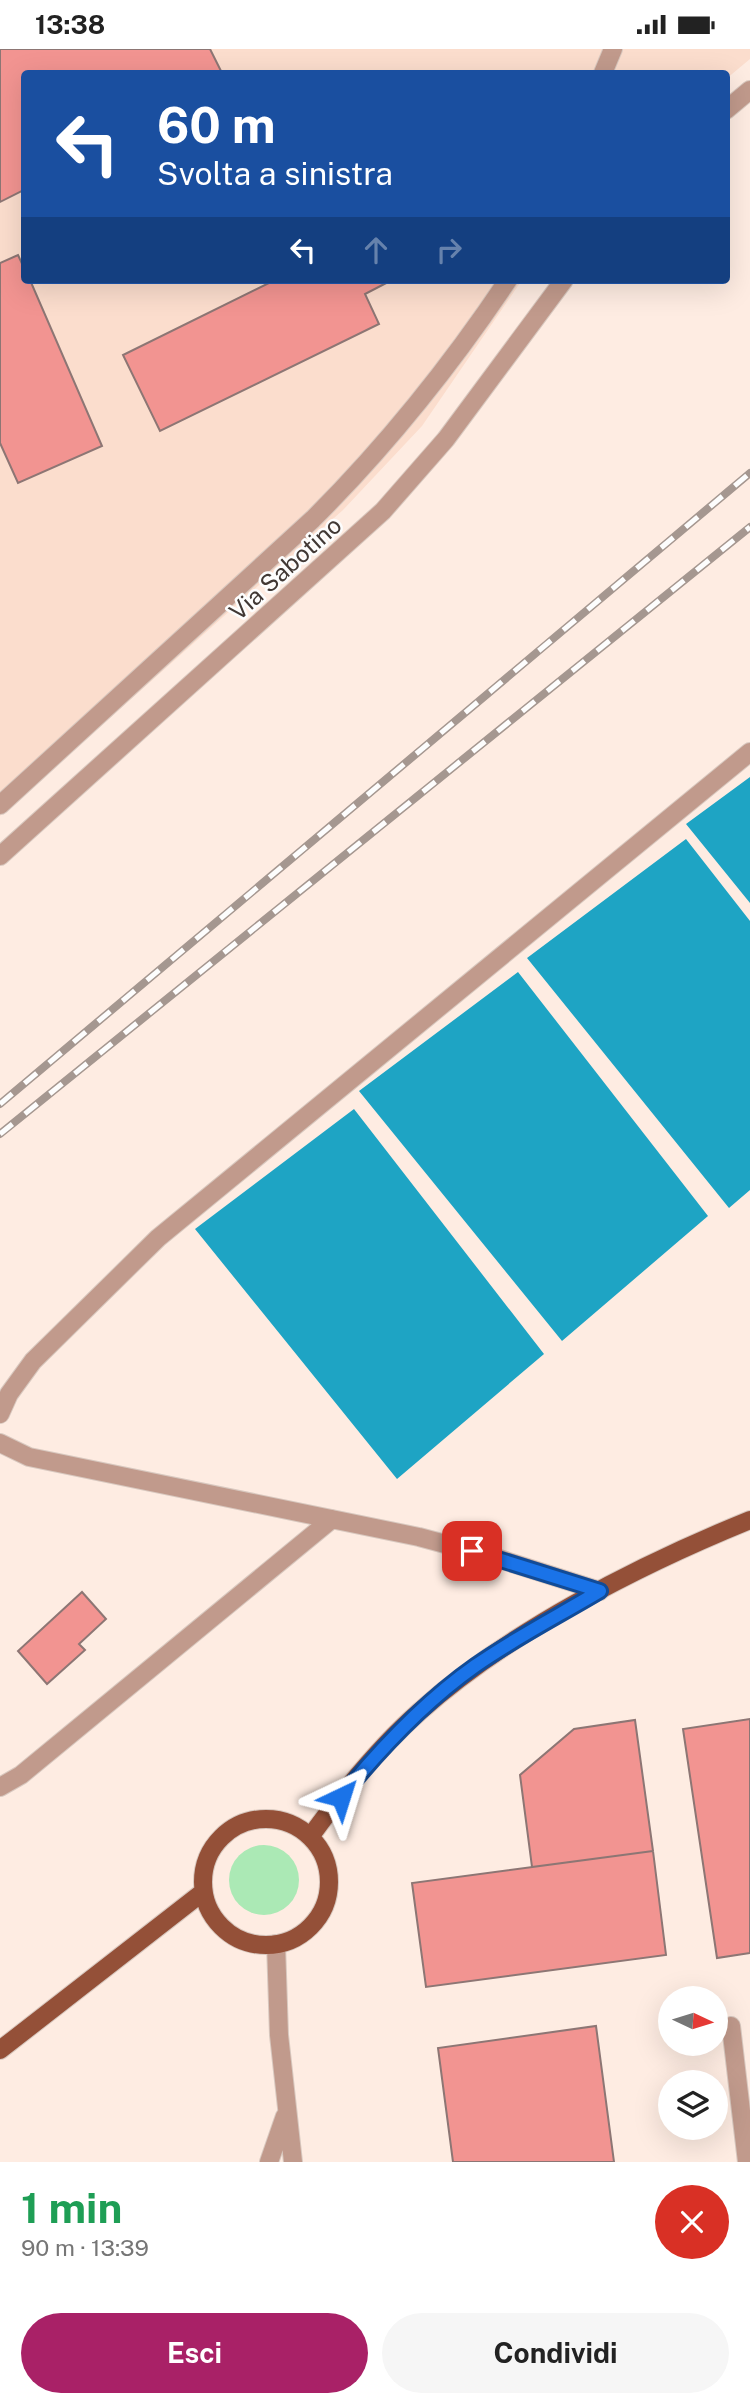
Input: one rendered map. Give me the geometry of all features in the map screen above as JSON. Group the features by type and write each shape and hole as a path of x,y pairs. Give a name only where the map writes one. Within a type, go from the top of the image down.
{"main road":[{"path":"310,1837 354,1780 416,1714 444,1690 506,1646 600,1591 643,1568 750,1520"},
{"path":"256,1819 275,1819 294,1825 310,1837 322,1853 328,1872 328,1891 322,1910 311,1927 295,1938 275,1944 256,1945 237,1939 221,1927 209,1911 203,1892 203,1873 209,1853 221,1837 236,1825 256,1819"},
{"path":"0,2050 203,1892"}],"street":[{"path":"604,70 613,49"},
{"path":"730,107 750,90"},
{"path":"0,805 360,473 445,371 505,284"},
{"name":"Via Sabotino","path":"0,856 383,511 446,439 561,284"},
{"path":"0,1414 9,1394 33,1361 158,1238 750,752"},
{"path":"0,1443 29,1457 455,1546 600,1591"},
{"path":"0,1787 21,1775 332,1519"},
{"path":"275,1944 279,2035 293,2162"},
{"path":"731,2026 747,2162"},
{"path":"270,2162 287,2111"}],"shaded area":[{"path":"0,49 750,49 750,59 730,76 730,70 21,70 21,284 519,284 422,426 343,510 0,816"}],"green space":[{"path":"257,1845 271,1845 284,1851 293,1860 299,1880 297,1893 289,1905 271,1915 257,1915 244,1909 235,1900 229,1887 229,1873 235,1860 244,1851"}],"water":[{"path":"750,777 750,903 686,824"},
{"path":"686,839 750,921 750,1190 729,1208 527,958"},
{"path":"518,972 708,1216 562,1341 359,1091"},
{"path":"354,1109 544,1354 397,1479 195,1229"}],"building":[{"path":"0,49 210,49 220,70 21,70 21,192 0,202"},
{"path":"18,255 21,262 21,284 32,284 102,446 18,483 0,443 0,263"},
{"path":"267,284 384,284 365,294 379,324 160,431 123,355"},
{"path":"82,1592 106,1619 79,1644 85,1650 47,1684 18,1651"},
{"path":"750,1719 750,1953 717,1958 683,1729"},
{"path":"635,1720 653,1851 532,1867 520,1775 574,1729"},
{"path":"653,1851 666,1955 426,1987 412,1883"},
{"path":"596,2026 614,2162 453,2162 438,2048"}],"railway":[{"path":"0,1104 750,473"},
{"path":"0,1134 750,527"}],"route":[{"path":"341,1797 416,1714 444,1690 506,1646 600,1591 472,1551"}]}
